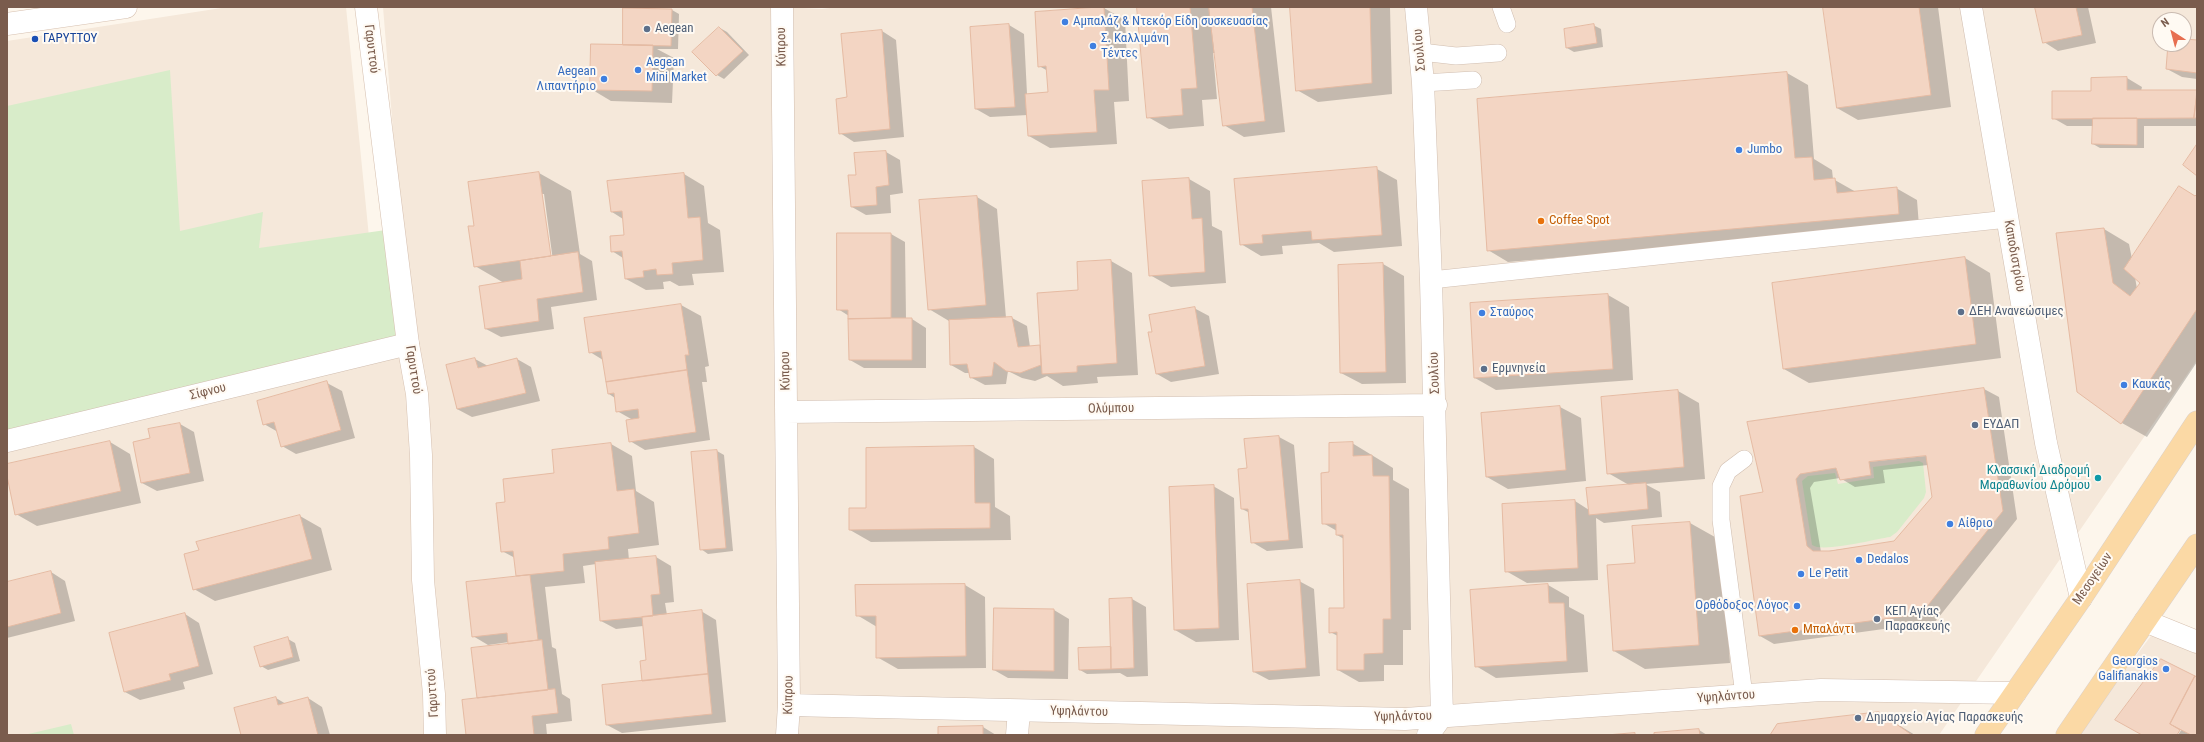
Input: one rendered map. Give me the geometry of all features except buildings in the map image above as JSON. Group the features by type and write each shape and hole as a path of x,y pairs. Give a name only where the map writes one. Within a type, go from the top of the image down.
{"main road":[{"name":"Μεσογείων","path":"1986,735 2081,598 2197,422"},
{"path":"2067,735 2197,545"}],"street":[{"path":"7,24 126,7"},
{"name":"Γαρυττού","path":"366,7 408,344 417,394 421,447 423,580 434,694 435,735"},
{"name":"Κύπρου","path":"782,7 789,705 787,735"},
{"name":"Σουλίου","path":"1416,7 1423,83 1436,405 1442,716"},
{"name":"Καποδιστρίου","path":"1971,7 2046,443 2081,598"},
{"name":"Σίφνου","path":"7,441 408,344"},
{"name":"Ολύμπου","path":"786,412 1436,405"},
{"path":"2145,621 2197,642"},
{"name":"Υψηλάντου","path":"789,705 1405,719 1820,690 2015,693"},
{"path":"1017,735 1019,711"},
{"path":"1428,735 1442,716"}],"lane":[{"path":"1501,7 1507,24"},
{"path":"1421,52 1456,56 1498,53"},
{"path":"1423,83 1473,80"},
{"path":"1431,280 2008,219"},
{"path":"1744,459 1728,471 1721,486 1721,520 1744,695"}],"shaded area":[{"path":"228,7 346,7 381,357 411,352 383,7 783,7 822,9 837,7 2197,7 2197,360 1939,735 7,735 7,41"},
{"path":"2160,624 2197,641 2197,735 2076,735"}],"green space":[{"path":"170,70 180,231 263,212 259,248 393,229 408,344 7,432 7,106"},
{"path":"1919,461 1923,463 1926,492 1924,498 1897,532 1890,537 1838,547 1818,547 1812,545 1802,481 1808,476 1835,473 1838,484 1874,478 1873,467"},
{"path":"71,724 74,735 24,735"}],"place":[{"name":"Αμπαλάζ & Ντεκόρ Είδη συσκευασίας","path":"1065,22"},
{"name":"Aegean","path":"647,29"},
{"name":"ΓΑΡΥΤΤΟΥ","path":"35,39"},
{"name":"Σ. Καλλιμάνη Τέντες","path":"1093,46"},
{"name":"Aegean Mini Market","path":"638,70"},
{"name":"Aegean Λιπαντήριο","path":"604,79"},
{"name":"Jumbo","path":"1739,150"},
{"name":"Coffee Spot","path":"1541,221"},
{"name":"ΔΕΗ Ανανεώσιμες","path":"1961,312"},
{"name":"Σταύρος","path":"1482,313"},
{"name":"Ερμνηνεία","path":"1484,369"},
{"name":"Καυκάς","path":"2124,385"},
{"name":"ΕΥΔΑΠ","path":"1975,425"},
{"name":"Κλασσική Διαδρομή Μαραθωνίου Δρόμου","path":"2098,478"},
{"name":"Αίθριο","path":"1950,524"},
{"name":"Dedalos","path":"1859,560"},
{"name":"Le Petit","path":"1801,574"},
{"name":"Ορθόδοξος Λόγος","path":"1797,606"},
{"name":"ΚΕΠ Αγίας Παρασκευής","path":"1877,619"},
{"name":"Μπαλάντι","path":"1795,630"},
{"name":"Georgios Galifianakis","path":"2166,669"},
{"name":"Δημαρχείο Αγίας Παρασκευής","path":"1858,718"}]}
